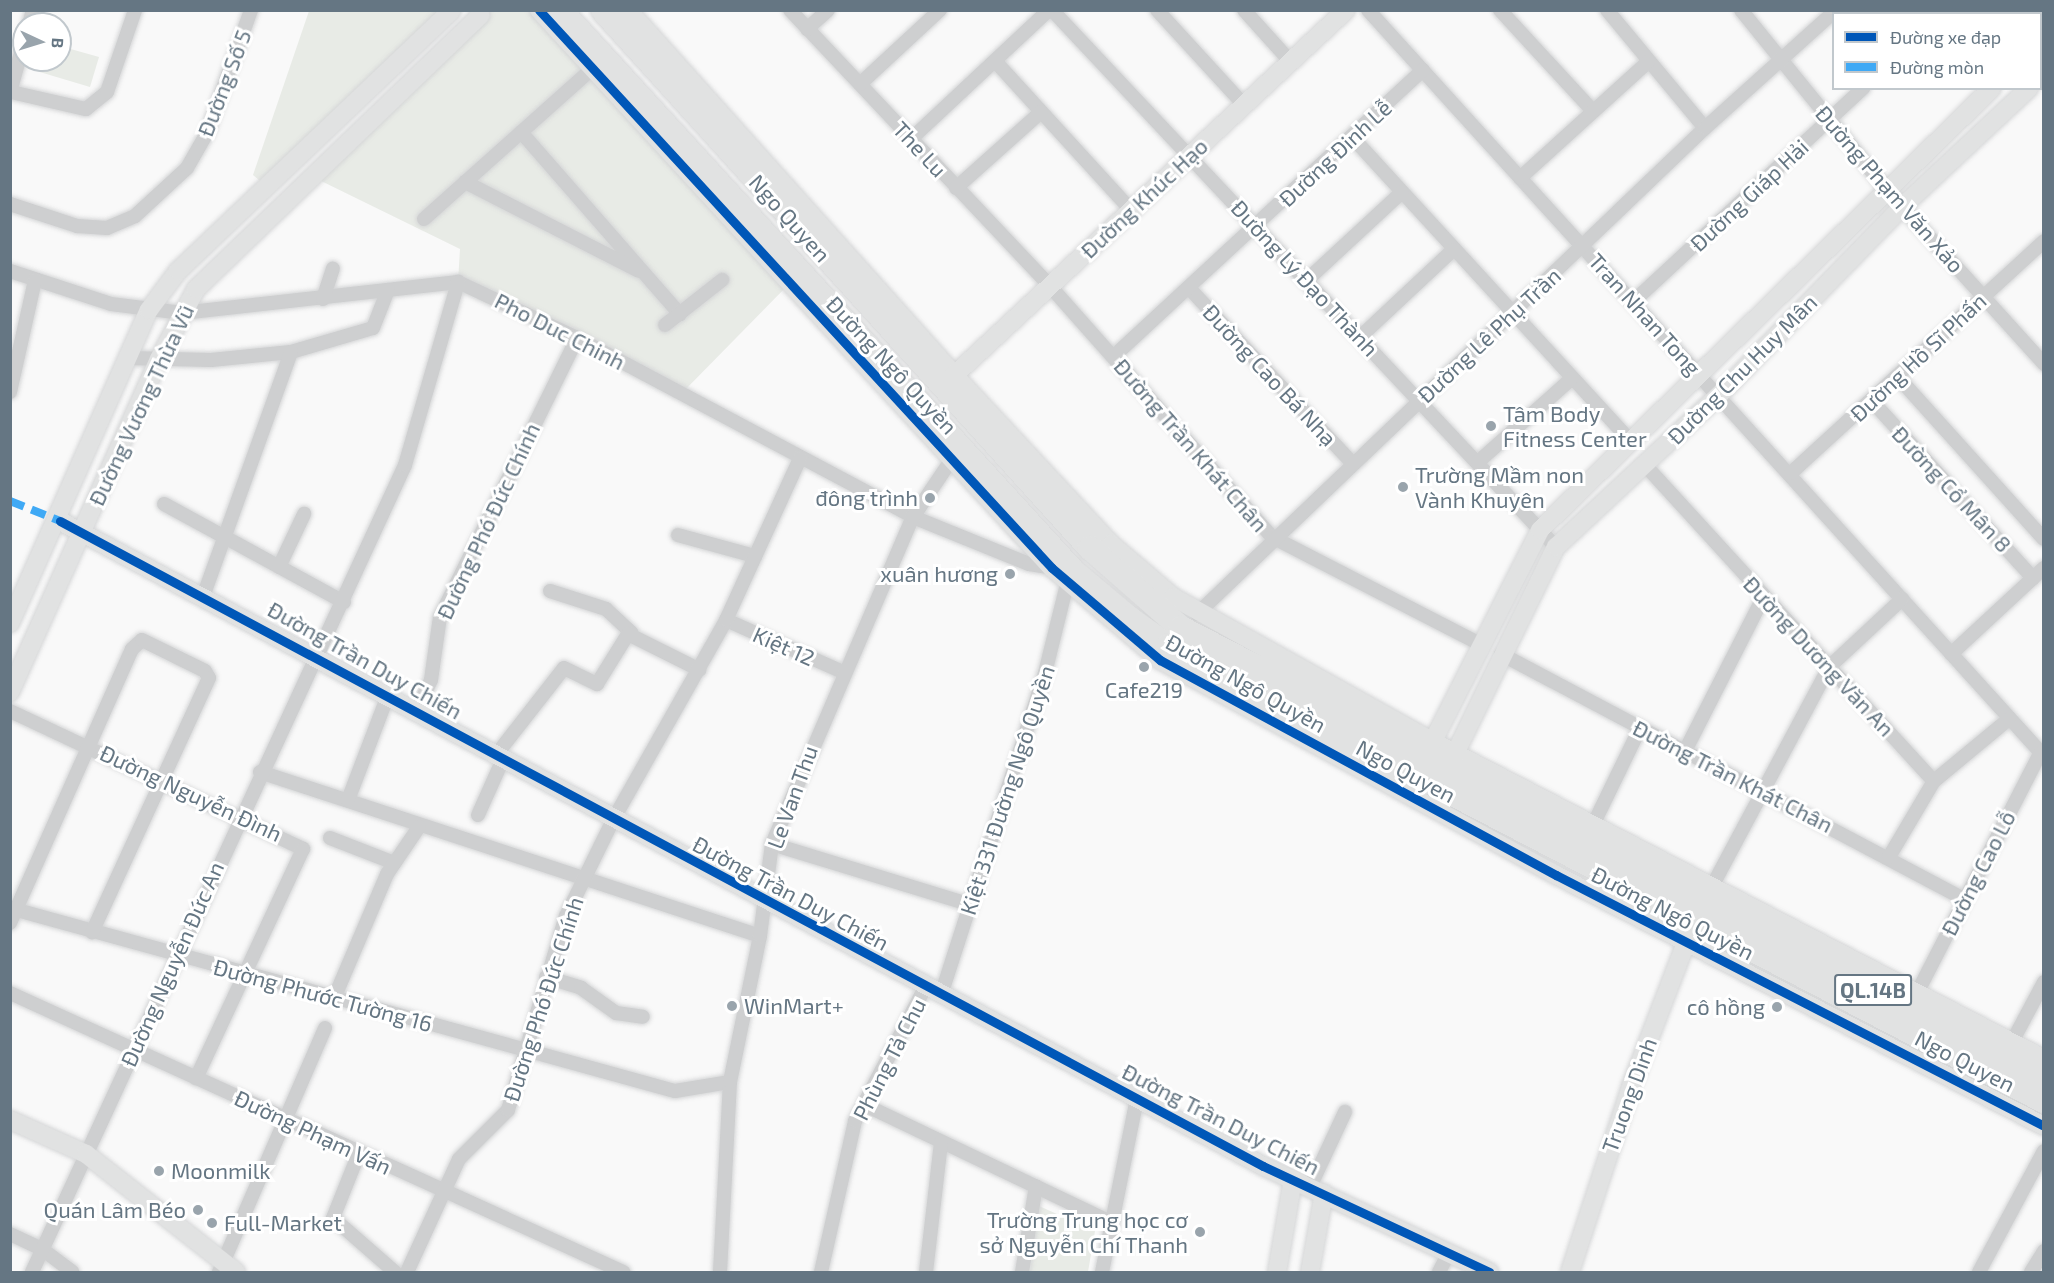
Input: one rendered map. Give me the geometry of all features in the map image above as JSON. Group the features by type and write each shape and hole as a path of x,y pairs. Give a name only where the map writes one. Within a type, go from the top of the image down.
{"highway":[{"name":"Ngo Quyen","path":"560,10 1064,574 1168,646 1421,767"},
{"name":"Ngo Quyen","path":"603,10 948,381 1090,548 1181,628 1421,767 1699,913 2043,1101"},
{"name":"Ngo Quyen","path":"1699,913 2043,1077"}],"street":[{"path":"16,72 11,92 86,109 107,92 135,10"},
{"name":"Đường Số 5","path":"10,204 77,226 107,228 135,216 187,168 207,133 251,10"},
{"name":"Đường Vương Thừa Vũ","path":"10,623 60,521 149,310 178,271 452,10"},
{"name":"Đường Ngô Quyền","path":"539,10 952,459 1064,574"},
{"name":"Đường Ngô Quyền","path":"628,10 948,381 1111,544 1197,614 1421,767 1699,913 2043,1126"},
{"name":"The Lu","path":"790,10 1050,286"},
{"path":"807,29 828,10"},
{"path":"860,84 940,10"},
{"path":"911,139 1050,10"},
{"name":"Đường Lý Đạo Thành","path":"1050,10 1257,226 1556,547"},
{"path":"1157,10 1243,104"},
{"path":"1244,10 1290,61"},
{"name":"Đường Khúc Hạo","path":"948,381 1346,10"},
{"name":"Tran Nhan Tong","path":"1368,10 1791,473 2042,755"},
{"path":"1607,10 1705,128"},
{"name":"Đường Phạm Văn Xảo","path":"1741,10 1886,189 2043,364"},
{"path":"1500,11 1593,111"},
{"name":"Đường Vương Thừa Vũ","path":"10,692 159,359 196,289 484,13"},
{"name":"Đường Lê Phụ Trần","path":"1197,614 1272,537 1351,462 1419,401 1705,128 1832,14"},
{"path":"995,61 1131,210"},
{"path":"1520,178 1648,62"},
{"path":"424,219 593,68"},
{"name":"Đường Đinh Lễ","path":"1113,356 1257,226 1423,70"},
{"name":"Đường Giáp Hải","path":"1634,301 1861,90"},
{"name":"Đường Chu Huy Mân","path":"1421,767 1480,644 1540,530 1702,376 1886,189 1990,90"},
{"name":"Đường Chu Huy Mân","path":"1443,779 1501,654 1556,547 1719,395 1902,207 2027,90"},
{"path":"956,188 1041,112"},
{"path":"521,132 680,314"},
{"path":"1352,137 1570,379 1631,442"},
{"path":"465,182 646,274"},
{"path":"1307,280 1402,192"},
{"name":"Đường Hồ Sĩ Phấn","path":"1791,473 2043,241"},
{"path":"1360,337 1453,250"},
{"path":"323,298 333,269"},
{"path":"10,271 35,280 149,310 182,313 458,282 405,465 317,657"},
{"path":"10,392 16,335 35,280"},
{"path":"665,326 722,280"},
{"name":"Pho Duc Chinh","path":"458,282 577,338 913,517 1064,574"},
{"name":"Đường Trần Khát Chân","path":"1050,286 1272,537 1480,644"},
{"name":"Đường Cao Bá Nhạ","path":"1189,288 1351,462"},
{"path":"128,358 159,359 291,352 373,328 388,290"},
{"name":"Đường Phó Đức Chính","path":"417,710 431,680 440,617 577,338"},
{"path":"204,594 291,352"},
{"name":"Đường Cổ Mân 8","path":"1897,376 2043,539"},
{"path":"1478,462 1570,379"},
{"name":"Đường Cổ Mân 8","path":"1871,400 2038,573"},
{"name":"Đường Phó Đức Chính","path":"407,1272 459,1159 508,1110 546,977 584,880 613,820 700,670 726,620 800,458"},
{"name":"Le Van Thu","path":"720,1272 730,1082 760,936 772,844 843,672 913,517 952,459"},
{"name":"Đường Dương Văn An","path":"1645,465 1934,781"},
{"path":"165,504 344,602"},
{"path":"279,567 304,514"},
{"name":"Đường Trần Duy Chiến","path":"60,521 204,594 765,903 1293,1179 1489,1272"},
{"path":"678,535 755,556"},
{"path":"1951,654 2038,573"},
{"name":"Kiệt 331 Đường Ngô Quyền","path":"933,990 971,905 1046,673 1064,574"},
{"path":"550,591 600,606 632,633 700,670"},
{"path":"1685,751 1764,596"},
{"path":"1699,913 1761,791 1829,667 1902,599"},
{"name":"Kiệt 12","path":"726,620 843,672"},
{"path":"477,815 499,757 564,668 597,684 632,633"},
{"path":"10,923 132,649 142,640 205,670 208,678 92,932"},
{"name":"Đường Trần Khát Chân","path":"1501,654 1889,857 1964,899"},
{"name":"Đường Nguyễn Đức An","path":"32,1272 240,815 317,657"},
{"path":"348,800 388,695"},
{"name":"Đường Nguyễn Đình","path":"10,711 90,745 240,815 303,849 196,1078"},
{"path":"1889,857 1934,781 2009,719"},
{"path":"1593,825 1640,728"},
{"name":"Đường Cao Lỗ","path":"1917,993 1964,899 2042,755"},
{"path":"260,772 348,800 463,842 473,840 584,880 760,936"},
{"name":"Đường Ngô Quyền","path":"1443,779 1593,825 1699,913 1917,993 2043,1059"},
{"path":"335,996 394,863 419,827"},
{"path":"330,838 394,863"},
{"path":"772,844 971,905"},
{"name":"Đường Phước Tường 16","path":"17,910 177,956 335,996 525,1052 675,1091 730,1082"},
{"name":"Truong Dinh","path":"1570,1272 1699,913"},
{"path":"546,977 581,988 616,1013 643,1017"},
{"path":"2012,1042 2043,982"},
{"name":"Phùng Tả Chu","path":"821,1272 855,1121 933,990"},
{"name":"Đường Phạm Vấn","path":"10,993 618,1272"},
{"path":"10,1120 86,1154 227,1269 285,1119 325,1028"},
{"path":"1102,1272 1110,1222 1137,1098"},
{"path":"865,1106 1110,1222"},
{"path":"1310,1272 1317,1190 1345,1112"},
{"path":"926,1272 941,1142"},
{"path":"1978,1272 2043,1151"},
{"path":"359,1153 333,1218 395,1272"},
{"path":"1277,1272 1293,1179"},
{"path":"1022,1272 1036,1186"},
{"path":"10,1234 42,1249 72,1272"},
{"path":"2031,1272 2043,1251"},
{"path":"1439,1272 1449,1252"}],"shaded area":[{"path":"309,11 452,11 267,187 253,175"},
{"path":"486,11 538,11 790,283 682,393 458,282 460,249 313,177"},
{"path":"72,49 99,57 90,87 40,72 72,72"},
{"path":"1039,1206 1095,1231 1088,1272 1030,1272"}],"marked path":[{"path":"10,501 60,521"}],"cycle path":[{"path":"539,10 1052,568 1160,660 1556,875 2044,1126"},
{"path":"60,521 1263,1166 1489,1272"}],"place":[{"name":"Tâm Body Fitness Center","path":"1491,426"},
{"name":"Trường Mầm non Vành Khuyên","path":"1403,487"},
{"name":"đông trình","path":"930,498"},
{"name":"xuân hương","path":"1010,574"},
{"name":"Cafe219","path":"1144,667"},
{"name":"WinMart+","path":"732,1006"},
{"name":"cô hồng","path":"1777,1007"},
{"name":"Moonmilk","path":"159,1171"},
{"name":"Quán Lâm Béo","path":"198,1210"},
{"name":"Full-Market","path":"212,1223"},
{"name":"Trường Trung học cơ sở Nguyễn Chí Thanh","path":"1200,1232"}]}
